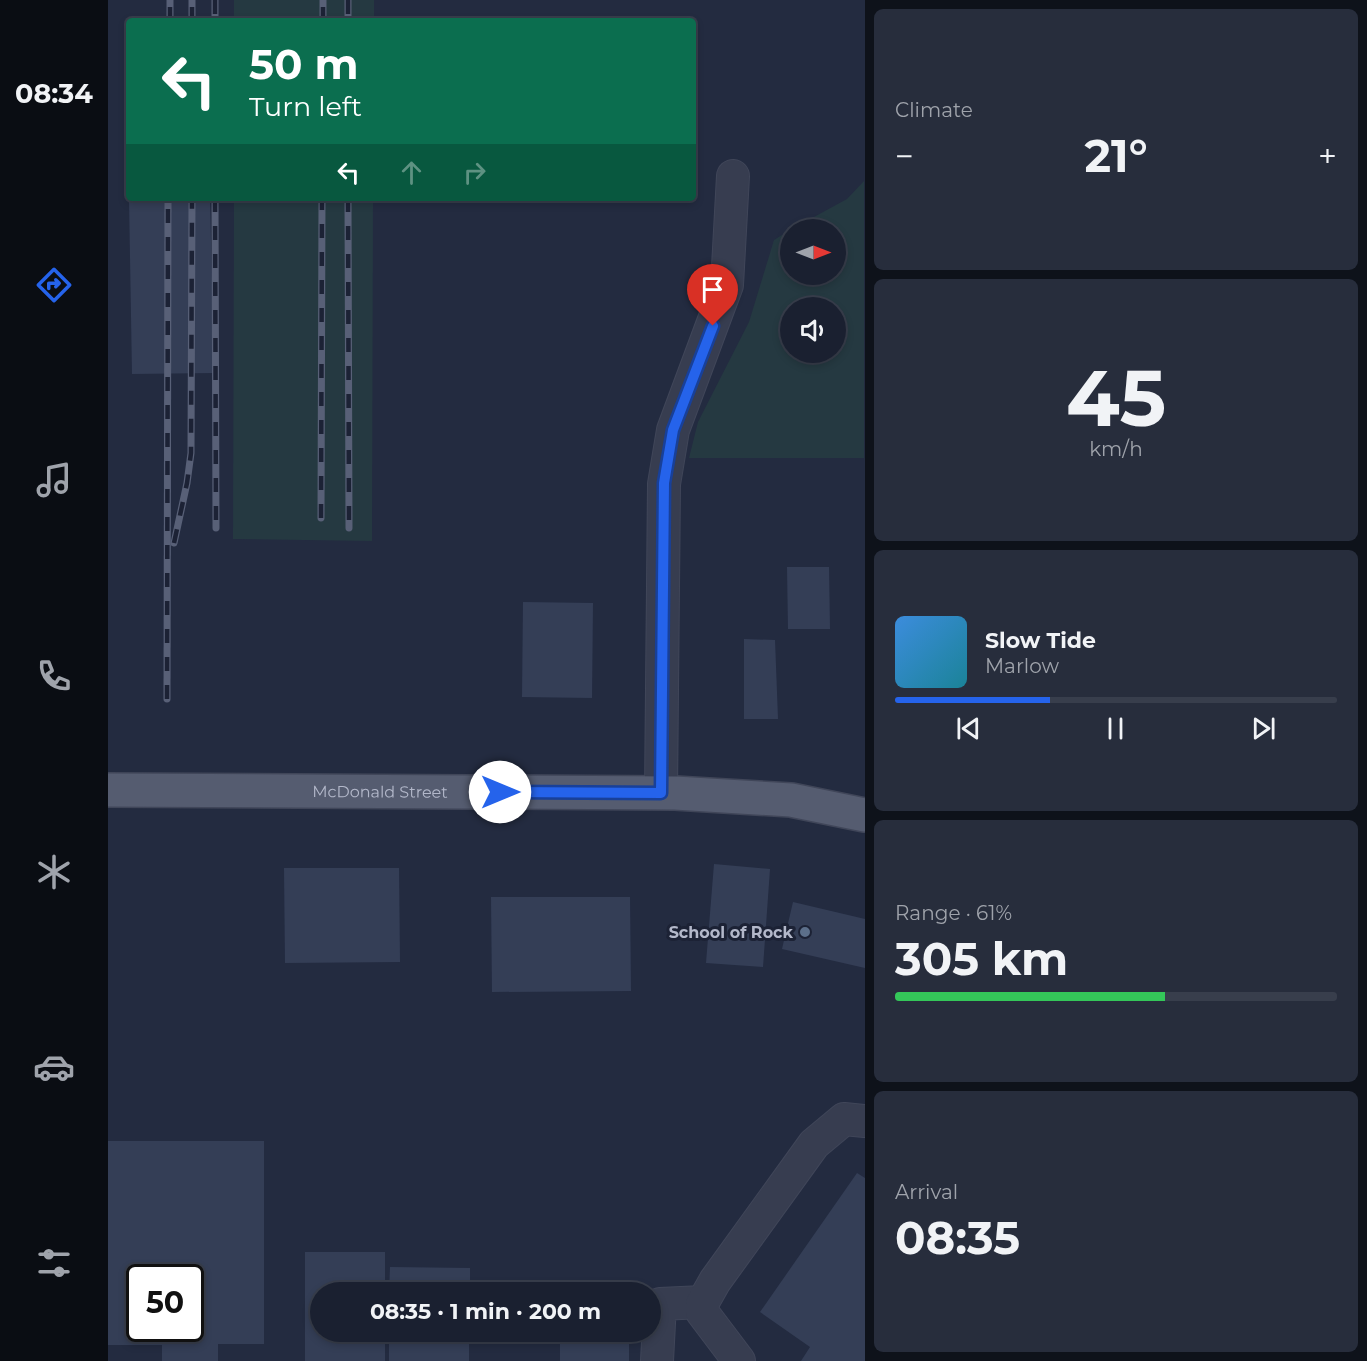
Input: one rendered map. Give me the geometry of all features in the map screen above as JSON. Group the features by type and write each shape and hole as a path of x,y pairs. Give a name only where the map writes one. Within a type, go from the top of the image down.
{"main road":[{"name":"McDonald Street","path":"108,790 661,793 791,800 864,815"}],"lane":[{"path":"661,793 664,483 673,430 728,285 733,176"},
{"path":"739,1361 702,1312 704,1302 716,1281 814,1144 844,1119 864,1121"},
{"path":"657,1361 660,1304 704,1302"}],"shaded area":[{"path":"234,0 374,0 374,18 234,18"},
{"path":"864,181 864,458 689,458 698,422 749,322 774,240 780,236 780,285 846,285 846,219 810,219 847,199"},
{"path":"234,201 373,201 372,541 233,539"}],"building":[{"path":"129,201 210,201 214,373 132,374"},
{"path":"787,567 829,567 830,629 788,629"},
{"path":"523,602 593,603 592,698 522,697"},
{"path":"744,639 775,640 778,719 744,719"},
{"path":"714,864 770,869 763,967 706,963"},
{"path":"284,868 399,868 400,962 285,963"},
{"path":"491,897 630,897 631,991 492,992"},
{"path":"793,902 865,919 865,968 782,949"},
{"path":"108,1141 264,1141 264,1344 218,1344 218,1361 162,1361 162,1345 108,1345"},
{"path":"857,1173 865,1178 865,1361 801,1361 810,1347 760,1312"},
{"path":"305,1252 385,1252 385,1282 310,1282 310,1342 385,1342 385,1361 305,1361"},
{"path":"390,1267 470,1268 470,1282 389,1282"},
{"path":"389,1342 469,1342 469,1361 389,1361"},
{"path":"560,1342 629,1342 629,1361 560,1361"}],"railway":[{"path":"170,0 170,18"},
{"path":"192,0 192,18"},
{"path":"215,0 215,18"},
{"path":"323,0 323,18"},
{"path":"348,0 348,18"},
{"path":"167,699 168,201"},
{"path":"174,543 191,453 192,201"},
{"path":"215,201 216,528"},
{"path":"321,518 322,201"},
{"path":"348,201 349,528"}],"place":[{"name":"School of Rock","path":"805,932"}],"route":[{"path":"500,792 661,793 664,483 673,430 713,326"}]}
